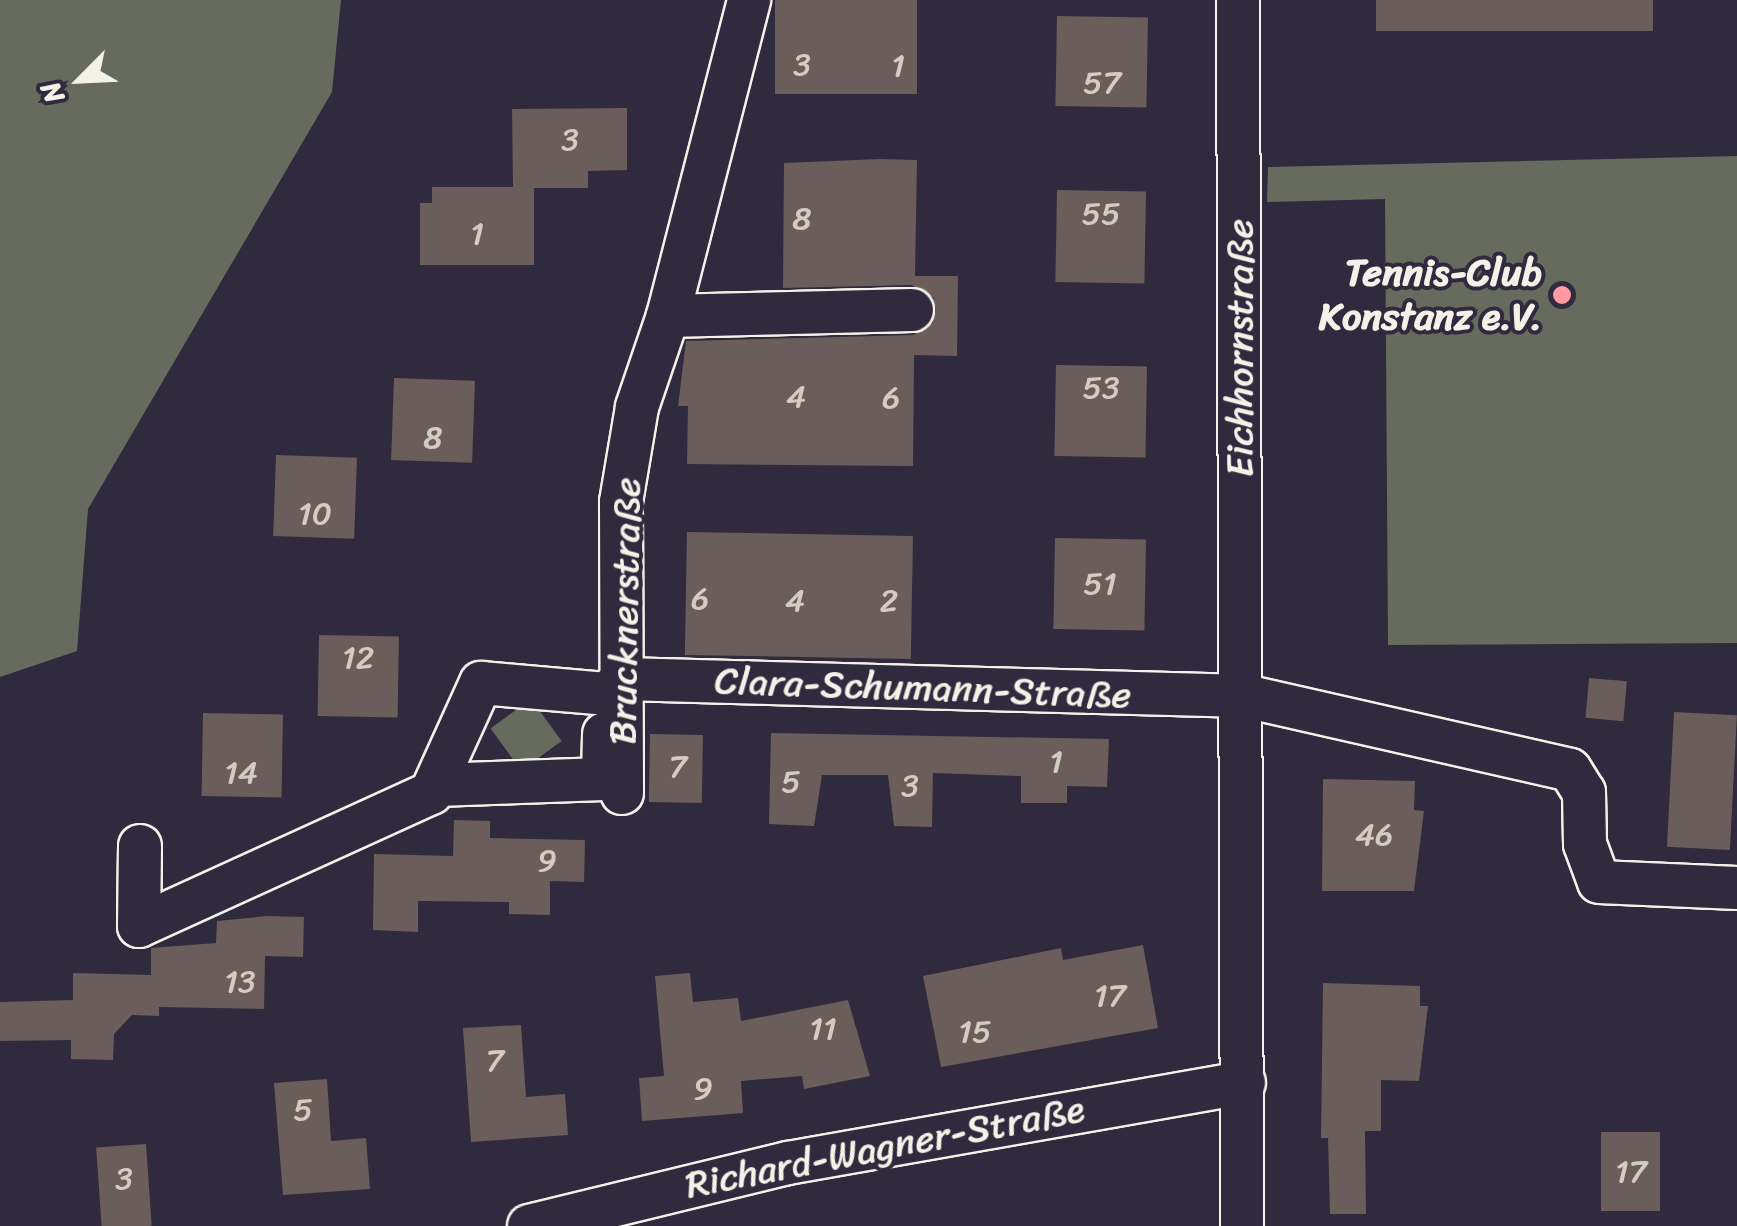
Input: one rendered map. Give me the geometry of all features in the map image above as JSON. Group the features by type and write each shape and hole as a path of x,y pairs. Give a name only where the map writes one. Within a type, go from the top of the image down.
{"street":[{"name":"Brucknerstraße","path":"622,792 614,686 621,502 637,407 668,316 748,0"},
{"name":"Eichhornstraße","path":"1238,0 1245,696 1242,1226"},
{"path":"668,316 912,310"},
{"name":"Clara-Schumann-Straße","path":"437,785 481,683 1245,696"},
{"path":"140,846 139,926 318,849 437,785 603,778 614,686"},
{"path":"1245,696 1570,770 1584,792 1585,844 1598,882 1737,888"},
{"name":"Richard-Wagner-Straße","path":"529,1226 639,1210 998,1122 1244,1084"}],"green space":[{"path":"0,0 341,0 332,92 88,509 77,651 0,677"},
{"name":"Tennis-Club Konstanz e.V.","path":"1737,156 1737,643 1388,645 1385,199 1267,202 1268,167"},
{"path":"531,699 562,741 521,770 491,728"}],"building":[{"path":"775,0 917,0 917,94 775,94"},
{"path":"1376,0 1653,0 1653,31 1376,31"},
{"path":"1057,16 1148,18 1146,108 1055,106"},
{"path":"627,108 627,170 588,171 588,188 534,188 534,265 420,265 420,203 432,203 432,187 513,187 512,109"},
{"path":"917,160 915,276 958,276 957,356 914,355 913,466 687,464 688,406 678,406 686,341 913,335 933,323 934,298 912,285 783,288 784,163"},
{"path":"1057,190 1146,192 1144,284 1055,282"},
{"path":"1056,365 1147,367 1145,458 1054,456"},
{"path":"394,378 475,381 472,463 391,460"},
{"path":"276,455 357,458 354,539 273,536"},
{"path":"687,532 913,536 911,659 685,655"},
{"path":"1055,538 1146,540 1144,631 1053,629"},
{"path":"319,635 399,636 398,717 318,716"},
{"path":"1589,678 1627,681 1623,721 1586,718"},
{"path":"1674,712 1737,715 1730,850 1667,847"},
{"path":"203,713 283,714 282,797 202,796"},
{"path":"771,733 1109,739 1107,787 1067,786 1067,803 1021,803 1021,776 933,773 932,827 894,826 888,775 822,775 814,826 769,824"},
{"path":"650,734 703,735 702,803 649,802"},
{"path":"1323,779 1415,781 1414,810 1424,811 1414,891 1322,891"},
{"path":"454,820 490,821 490,838 585,840 584,882 550,881 550,915 509,914 509,902 418,901 418,932 373,930 374,854 453,856"},
{"path":"304,917 303,957 265,956 264,1009 159,1007 159,1016 132,1015 114,1034 113,1060 71,1059 71,1040 0,1041 0,1002 73,1000 73,973 151,975 151,948 216,943 217,921"},
{"path":"1143,945 1158,1028 941,1067 923,976 1061,948 1063,960"},
{"path":"690,973 693,1002 738,998 741,1021 848,1000 870,1076 804,1089 802,1076 741,1081 743,1113 642,1121 639,1078 664,1076 655,976"},
{"path":"1323,983 1420,986 1420,1006 1428,1006 1419,1081 1381,1080 1381,1131 1365,1131 1366,1214 1330,1214 1328,1138 1321,1138"},
{"path":"521,1025 526,1097 565,1094 568,1135 471,1142 463,1028"},
{"path":"327,1079 331,1141 366,1138 370,1189 283,1195 274,1083"},
{"path":"1601,1132 1660,1132 1660,1211 1601,1211"},
{"path":"146,1144 152,1226 102,1226 96,1147"}],"place":[{"name":"Tennis-Club Konstanz e.V.","path":"1562,295"}]}
